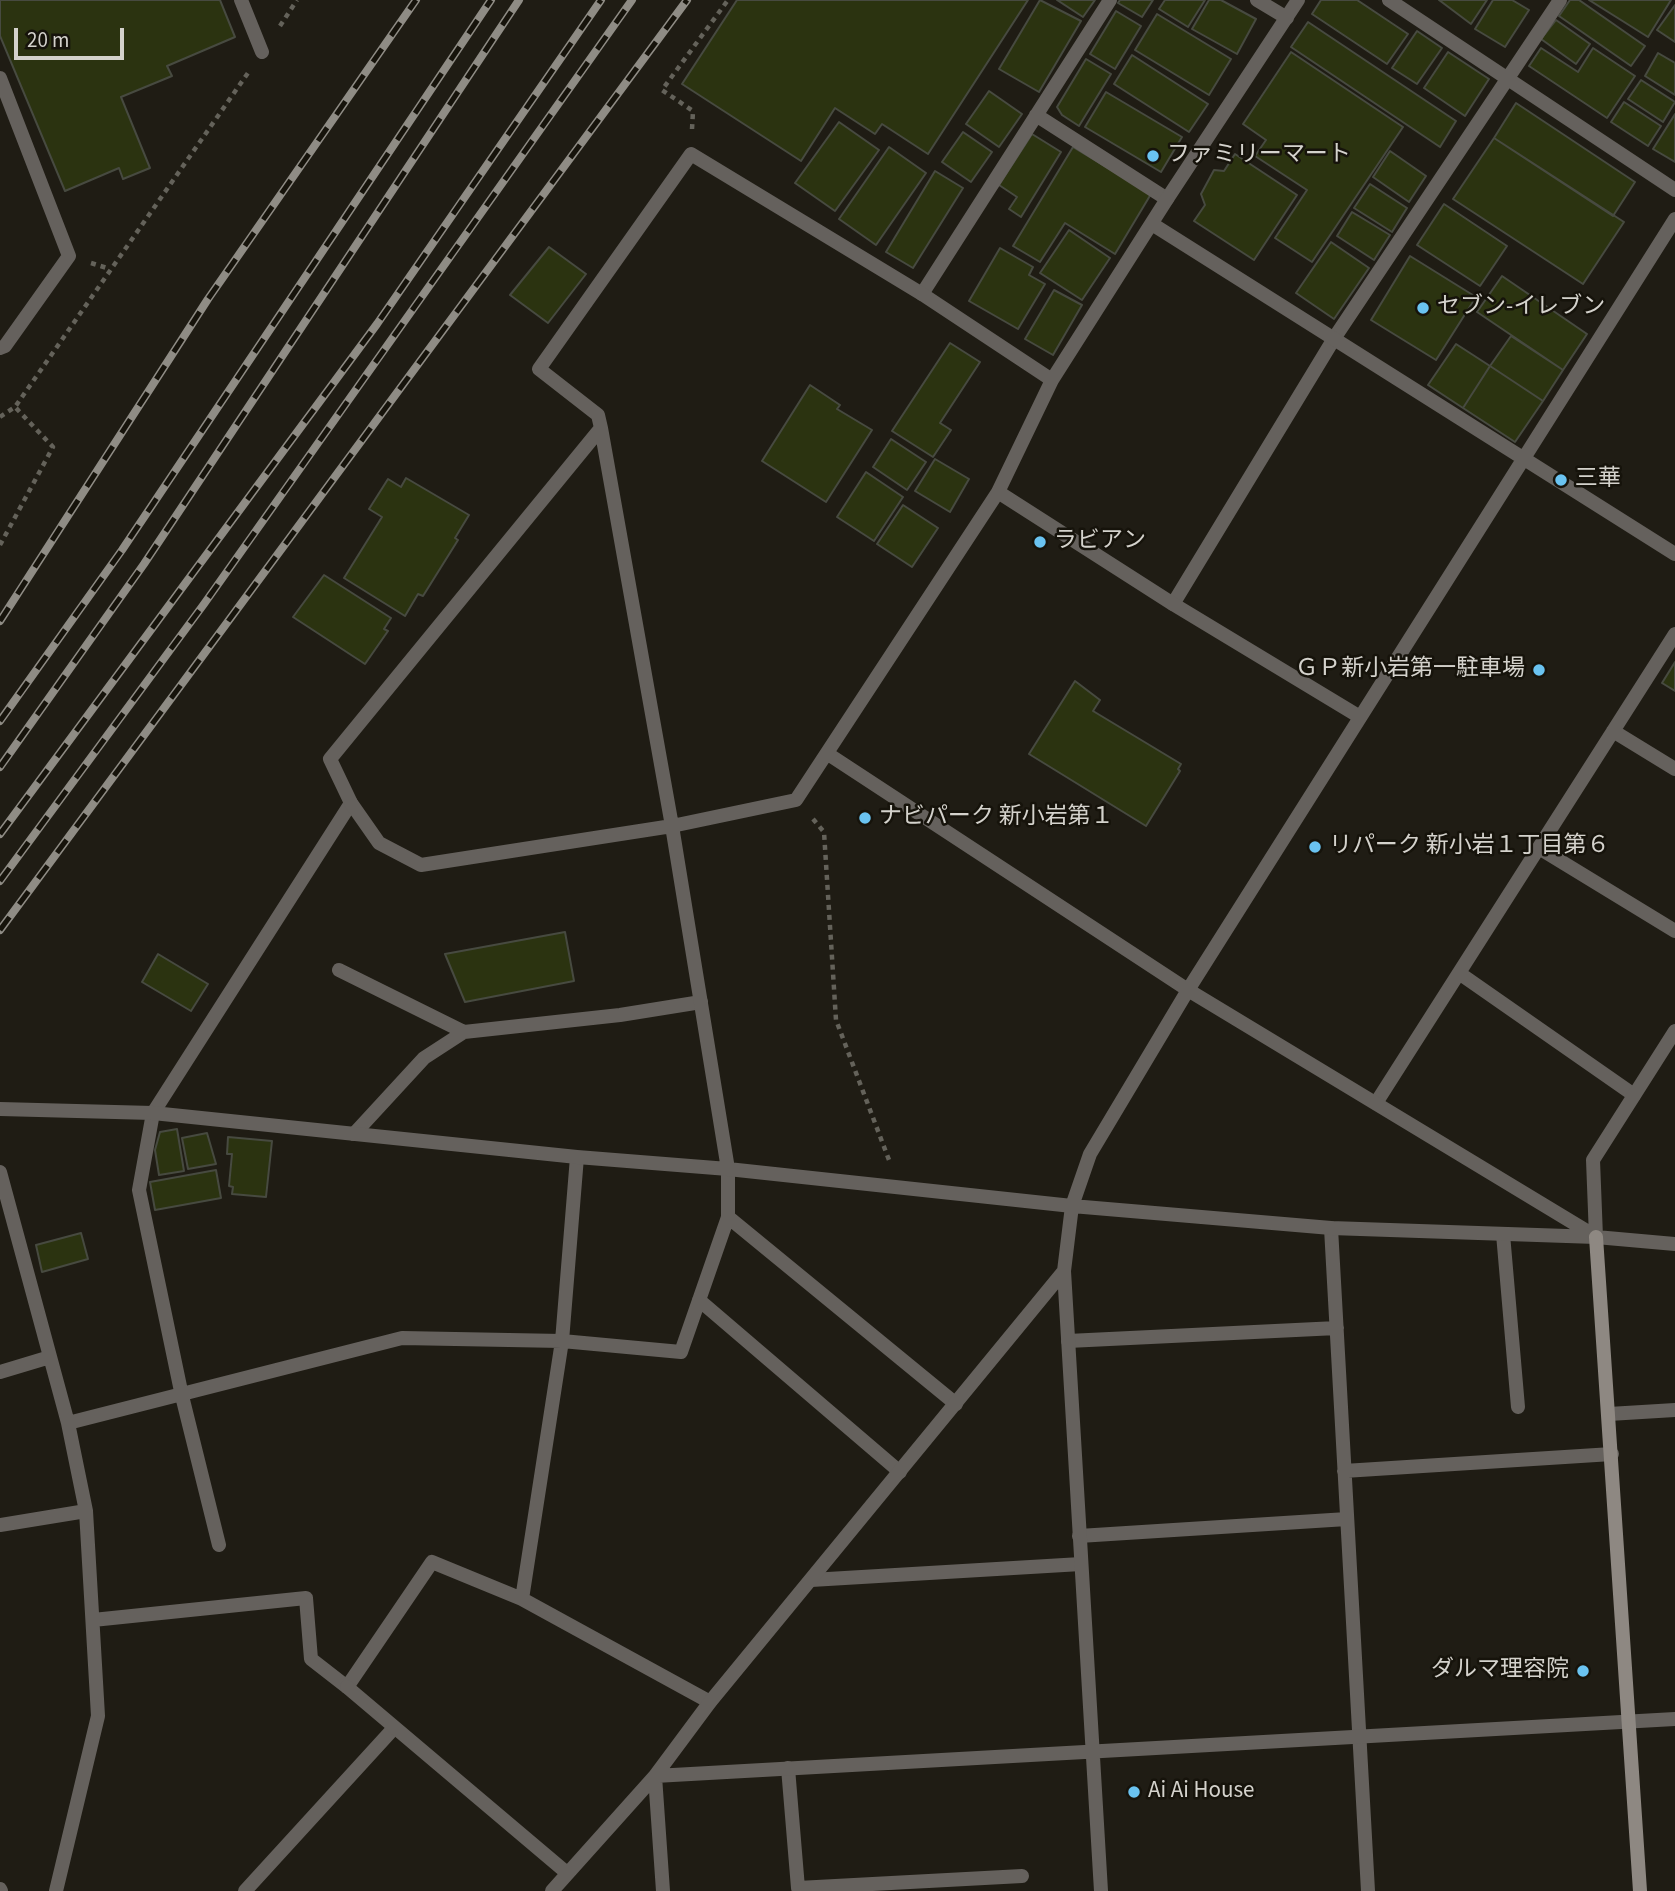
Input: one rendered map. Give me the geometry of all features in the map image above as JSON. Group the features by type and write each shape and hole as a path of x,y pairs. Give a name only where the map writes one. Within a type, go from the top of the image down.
{"street":[{"path":"241,0 262,52"},
{"path":"922,294 1110,0"},
{"path":"1257,0 1287,18"},
{"path":"601,428 330,758 351,803 379,843 421,865 672,827 796,800 998,492 1052,380 1298,0"},
{"path":"1389,0 1675,190"},
{"path":"1173,604 1335,337 1560,0"},
{"path":"0,78 69,256 5,346 0,348"},
{"path":"1036,115 1167,199"},
{"path":"68,1423 183,1396 402,1338 562,1341 681,1352 728,1217 728,1169 672,827 598,415 539,369 691,154 922,294 1052,380"},
{"path":"1101,1891 1064,1271 1072,1206 1090,1154 1188,990 1675,219"},
{"path":"1152,224 1675,554"},
{"path":"998,492 1173,604 1360,717"},
{"path":"1376,1103 1675,634"},
{"path":"1613,731 1675,769"},
{"path":"828,754 1188,990 1596,1237"},
{"path":"219,1545 183,1396 139,1190 153,1113 351,803"},
{"path":"1539,848 1675,931"},
{"path":"339,970 464,1032"},
{"path":"1459,973 1634,1095"},
{"path":"354,1134 424,1058 464,1032 620,1016 701,1002"},
{"path":"1640,1891 1592,1160 1675,1031"},
{"path":"0,1109 153,1113 577,1157 728,1169 1072,1206 1331,1228 1596,1237 1675,1244"},
{"path":"522,1599 562,1341 577,1157"},
{"path":"0,1172 68,1423 86,1511 98,1716 56,1891"},
{"path":"728,1217 956,1404"},
{"path":"1331,1228 1368,1891"},
{"path":"1503,1234 1518,1406"},
{"path":"552,1891 655,1776 710,1702 1064,1271"},
{"path":"699,1300 900,1472"},
{"path":"1068,1341 1337,1328"},
{"path":"0,1372 51,1357"},
{"path":"1609,1414 1675,1410"},
{"path":"1344,1471 1612,1454"},
{"path":"0,1525 86,1511"},
{"path":"1079,1536 1347,1519"},
{"path":"346,1687 432,1562 522,1599 710,1702"},
{"path":"811,1580 1081,1564"},
{"path":"93,1620 306,1598 310,1659 567,1873"},
{"path":"655,1776 1675,1719"},
{"path":"245,1891 394,1728"},
{"path":"788,1768 798,1888 1022,1876"},
{"path":"655,1776 663,1891"}],"path":[{"path":"0,417 15,407 297,0"},
{"path":"691,154 693,111 662,90 728,0"},
{"path":"0,545 53,447 15,407"},
{"path":"796,800 824,832 836,1020 900,1188"}],"building":[{"path":"0,0 220,0 235,37 167,66 172,76 121,97 150,168 123,179 119,168 65,191 0,36"},
{"path":"737,0 1028,0 928,154 882,124 875,134 835,108 801,161 682,84"},
{"path":"1040,0 1081,21 1039,92 999,69"},
{"path":"1057,0 1095,0 1083,17"},
{"path":"1120,0 1153,0 1142,17 1118,3"},
{"path":"1165,0 1205,0 1188,27 1159,9"},
{"path":"1209,0 1221,0 1256,19 1237,54 1192,29"},
{"path":"1321,0 1357,0 1408,34 1387,64 1312,14"},
{"path":"1439,0 1487,0 1471,24"},
{"path":"1493,0 1512,0 1529,10 1505,47 1475,29"},
{"path":"1570,0 1579,0 1645,46 1631,66 1559,16"},
{"path":"1589,0 1671,0 1648,37"},
{"path":"1675,5 1675,42 1657,30"},
{"path":"1116,11 1141,26 1115,69 1090,54"},
{"path":"1157,14 1231,59 1209,95 1135,50"},
{"path":"1556,20 1590,44 1576,64 1541,39"},
{"path":"1308,22 1456,121 1440,147 1291,47"},
{"path":"1417,31 1442,48 1417,84 1392,68"},
{"path":"1541,48 1578,72 1593,48 1635,76 1607,118 1529,66"},
{"path":"1291,52 1403,127 1312,262 1275,238 1307,190 1255,156 1266,140 1243,124"},
{"path":"1448,52 1489,79 1465,116 1424,88"},
{"path":"1658,53 1675,63 1675,95 1645,76"},
{"path":"1132,55 1208,104 1189,132 1114,84"},
{"path":"1086,59 1111,74 1079,126 1062,115 1057,107"},
{"path":"1641,80 1675,102 1663,122 1628,99"},
{"path":"989,91 1022,114 999,147 966,124"},
{"path":"1106,92 1182,137 1161,172 1085,127"},
{"path":"1624,102 1661,126 1648,146 1611,122"},
{"path":"1516,103 1635,182 1613,216 1494,138"},
{"path":"1675,114 1675,162 1653,149"},
{"path":"839,122 879,150 835,211 795,183"},
{"path":"963,132 992,152 971,182 942,162"},
{"path":"1032,134 1061,152 1021,217 1009,209 1017,197 999,185"},
{"path":"1494,138 1624,222 1583,284 1453,199"},
{"path":"889,147 926,173 876,245 839,219"},
{"path":"1073,147 1151,194 1115,254 1065,223 1040,262 1013,246"},
{"path":"1390,151 1426,176 1409,202 1373,177"},
{"path":"1235,154 1297,195 1254,260 1194,221 1205,205 1201,194 1214,170 1224,171"},
{"path":"935,171 963,188 913,268 886,252"},
{"path":"1370,184 1407,208 1392,232 1354,208"},
{"path":"1444,204 1507,246 1480,286 1417,245"},
{"path":"1352,212 1390,235 1374,260 1337,236"},
{"path":"1069,230 1110,258 1082,300 1040,273"},
{"path":"1331,242 1369,268 1334,319 1296,293"},
{"path":"549,247 586,274 548,323 510,295"},
{"path":"1000,248 1033,267 1029,275 1045,284 1018,329 969,301"},
{"name":"セブン-イレブン","path":"1410,256 1476,297 1436,360 1371,320"},
{"path":"1502,276 1587,334 1563,370 1477,312"},
{"path":"1054,290 1082,305 1053,355 1025,339"},
{"path":"1511,336 1563,370 1543,401 1490,366"},
{"path":"950,343 980,362 940,423 951,430 933,457 892,431"},
{"path":"1456,344 1490,366 1463,408 1428,385"},
{"path":"1490,366 1543,401 1515,442 1463,408"},
{"path":"810,385 840,405 837,409 872,430 826,502 762,461"},
{"path":"891,439 926,462 907,490 873,467"},
{"path":"935,459 969,479 950,512 915,491"},
{"path":"866,472 903,497 874,541 837,517"},
{"path":"406,478 469,515 455,538 458,540 423,596 418,594 405,616 344,578 382,517 369,509 388,479 401,487"},
{"path":"903,505 938,528 912,567 877,544"},
{"path":"324,575 391,618 384,629 388,631 365,664 293,617"},
{"path":"1675,662 1675,691 1662,683"},
{"path":"1075,681 1100,700 1093,711 1181,764 1178,769 1180,771 1146,826 1029,754"},
{"path":"565,932 574,981 465,1002 445,954"},
{"path":"158,954 208,984 191,1011 142,982"},
{"path":"177,1129 184,1171 159,1175 155,1150 160,1132"},
{"path":"207,1133 216,1164 188,1169 182,1138"},
{"path":"228,1137 272,1141 266,1197 232,1194 233,1187 229,1186 232,1154 227,1154"},
{"path":"216,1170 221,1198 155,1210 150,1182"},
{"path":"81,1233 88,1259 42,1272 36,1245"}],"railway":[{"path":"0,621 208,299 416,0"},
{"path":"0,721 122,550 491,0"},
{"path":"0,767 144,564 519,0"},
{"path":"0,834 377,324 601,0"},
{"path":"0,881 204,604 632,0"},
{"path":"0,930 687,0"}],"place":[{"name":"ファミリーマート","path":"1153,156"},
{"name":"セブン-イレブン","path":"1423,308"},
{"name":"三華","path":"1561,480"},
{"name":"ラビアン","path":"1040,542"},
{"name":"ＧＰ新小岩第一駐車場","path":"1539,670"},
{"name":"ナビパーク 新小岩第１","path":"865,818"},
{"name":"リパーク 新小岩１丁目第６","path":"1315,847"},
{"name":"ダルマ理容院","path":"1583,1671"},
{"name":"Ai Ai House","path":"1134,1792"}]}
